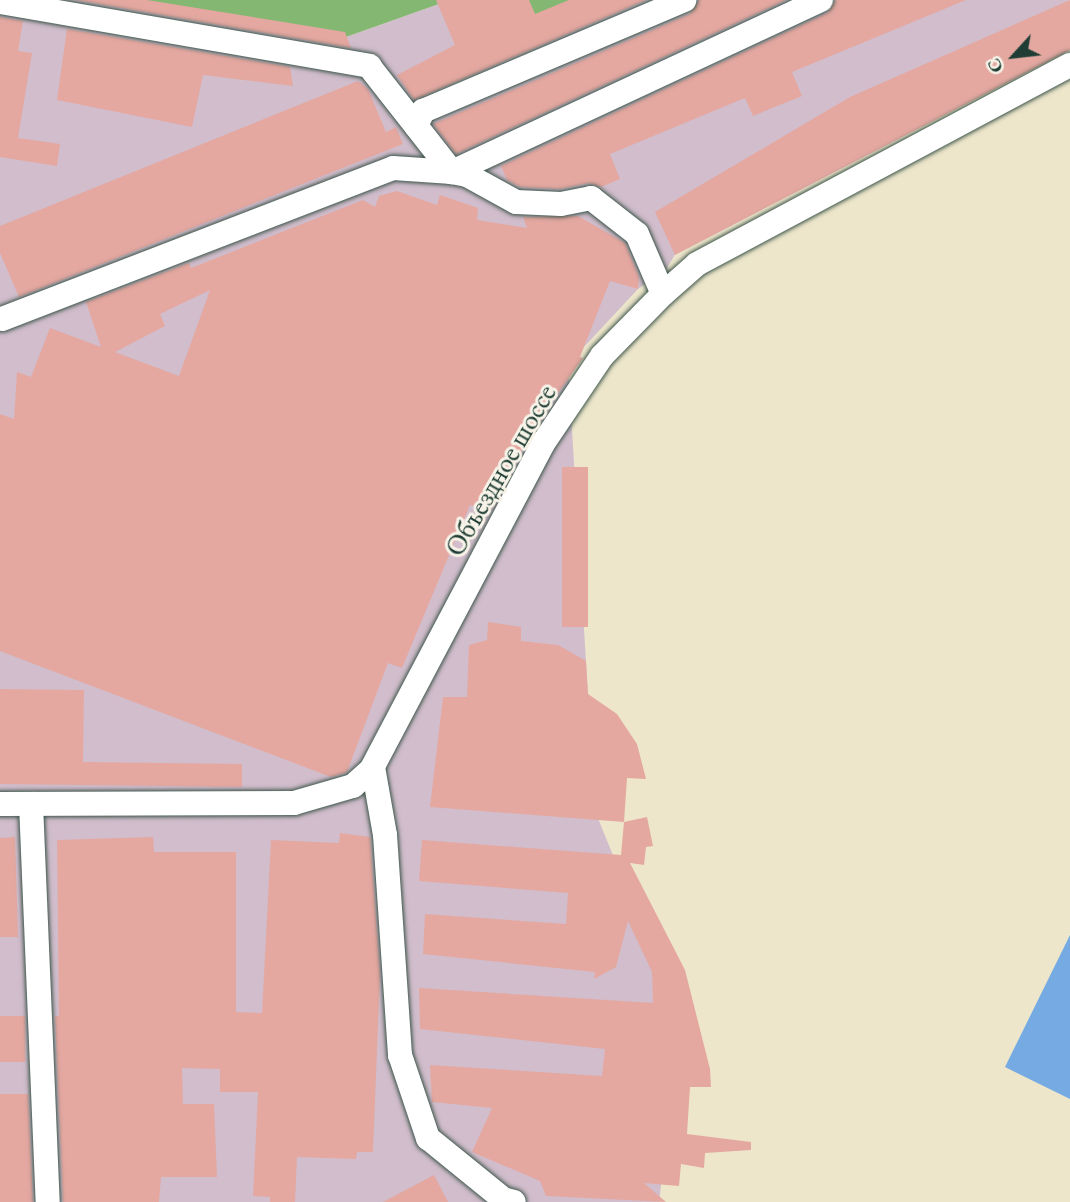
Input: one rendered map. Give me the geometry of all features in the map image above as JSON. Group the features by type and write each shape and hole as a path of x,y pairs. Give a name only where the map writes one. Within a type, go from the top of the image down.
{"street":[{"path":"416,126 423,111 684,0"},
{"path":"452,172 821,0"},
{"path":"0,2 369,66 452,172"},
{"name":"Объездное шоссе","path":"0,804 294,803 353,786 373,767 542,445 602,356 663,294 697,264 1070,65"},
{"path":"2,319 393,168 467,175 516,202 561,204 591,198 637,234 663,294"},
{"path":"373,767 385,835 400,1055 428,1138 503,1199 514,1202"},
{"path":"31,804 48,1202"}],"shaded area":[{"path":"0,0 137,0 343,38 450,0 1070,0 686,236 667,268 638,289 568,364 595,811 681,1023 659,1202 0,1202"}],"green space":[{"path":"137,0 450,0 343,38"},
{"path":"482,0 592,0 550,18"}],"water":[{"path":"1070,935 1070,1099 1005,1067"}],"building":[{"path":"76,0 147,0 345,32 351,48"},
{"path":"436,0 529,0 535,14 569,0 646,0 414,100 397,75 455,45"},
{"path":"699,0 786,0 456,154 433,124 690,14"},
{"path":"836,0 966,0 792,72 802,96 753,116 745,98 610,154 620,179 601,187 589,183 560,189 520,187 507,180 501,166 827,13"},
{"path":"1070,0 1070,50 675,255 655,212 850,97"},
{"path":"0,17 23,21 18,51 32,53 18,138 60,144 57,166 0,157"},
{"path":"67,29 290,67 293,86 203,75 192,127 57,100"},
{"path":"358,81 368,89 386,132 396,127 403,144 19,297 0,253 0,226"},
{"path":"397,191 437,205 440,195 478,208 477,220 527,228 523,217 578,216 625,243 639,277 638,289 610,281 580,357 583,358 537,422 490,512 470,505 402,668 388,663 347,772 331,777 0,651 0,414 14,419 17,372 31,377 50,328 101,347 86,302 189,263 191,268 363,200 375,207 379,196","holes":["210,290 179,376 115,352 165,326 160,314"]},
{"path":"562,467 588,467 588,627 562,627"},
{"path":"488,622 521,627 521,641 558,645 586,661 588,694 617,714 637,744 646,779 627,778 624,822 430,807 443,697 467,697 469,645 487,640"},
{"path":"0,689 84,690 83,762 242,764 242,787 0,784"},
{"path":"647,817 653,846 646,847 644,865 630,863 685,970 710,1069 711,1087 690,1087 687,1134 751,1142 751,1150 705,1153 704,1168 681,1164 679,1186 644,1183 666,1202 546,1196 540,1181 472,1152 492,1108 432,1102 430,1065 602,1076 605,1049 420,1029 419,988 653,1003 652,972 628,921 616,967 594,979 595,972 423,954 425,914 566,924 568,893 419,881 422,840 621,855 624,822"},
{"path":"340,833 370,837 380,974 373,1152 357,1152 356,1159 297,1157 295,1202 270,1202 270,1197 253,1196 258,1092 220,1092 220,1069 182,1068 183,1104 214,1104 217,1177 161,1177 159,1202 63,1202 55,1016 59,1016 57,840 153,837 154,852 236,852 236,1012 262,1013 271,840 339,843"},
{"path":"15,837 18,937 0,937 0,838"},
{"path":"0,1016 25,1016 25,1062 0,1062"},
{"path":"0,1094 28,1094 33,1202 0,1202"},
{"path":"434,1175 448,1202 383,1202"}]}
